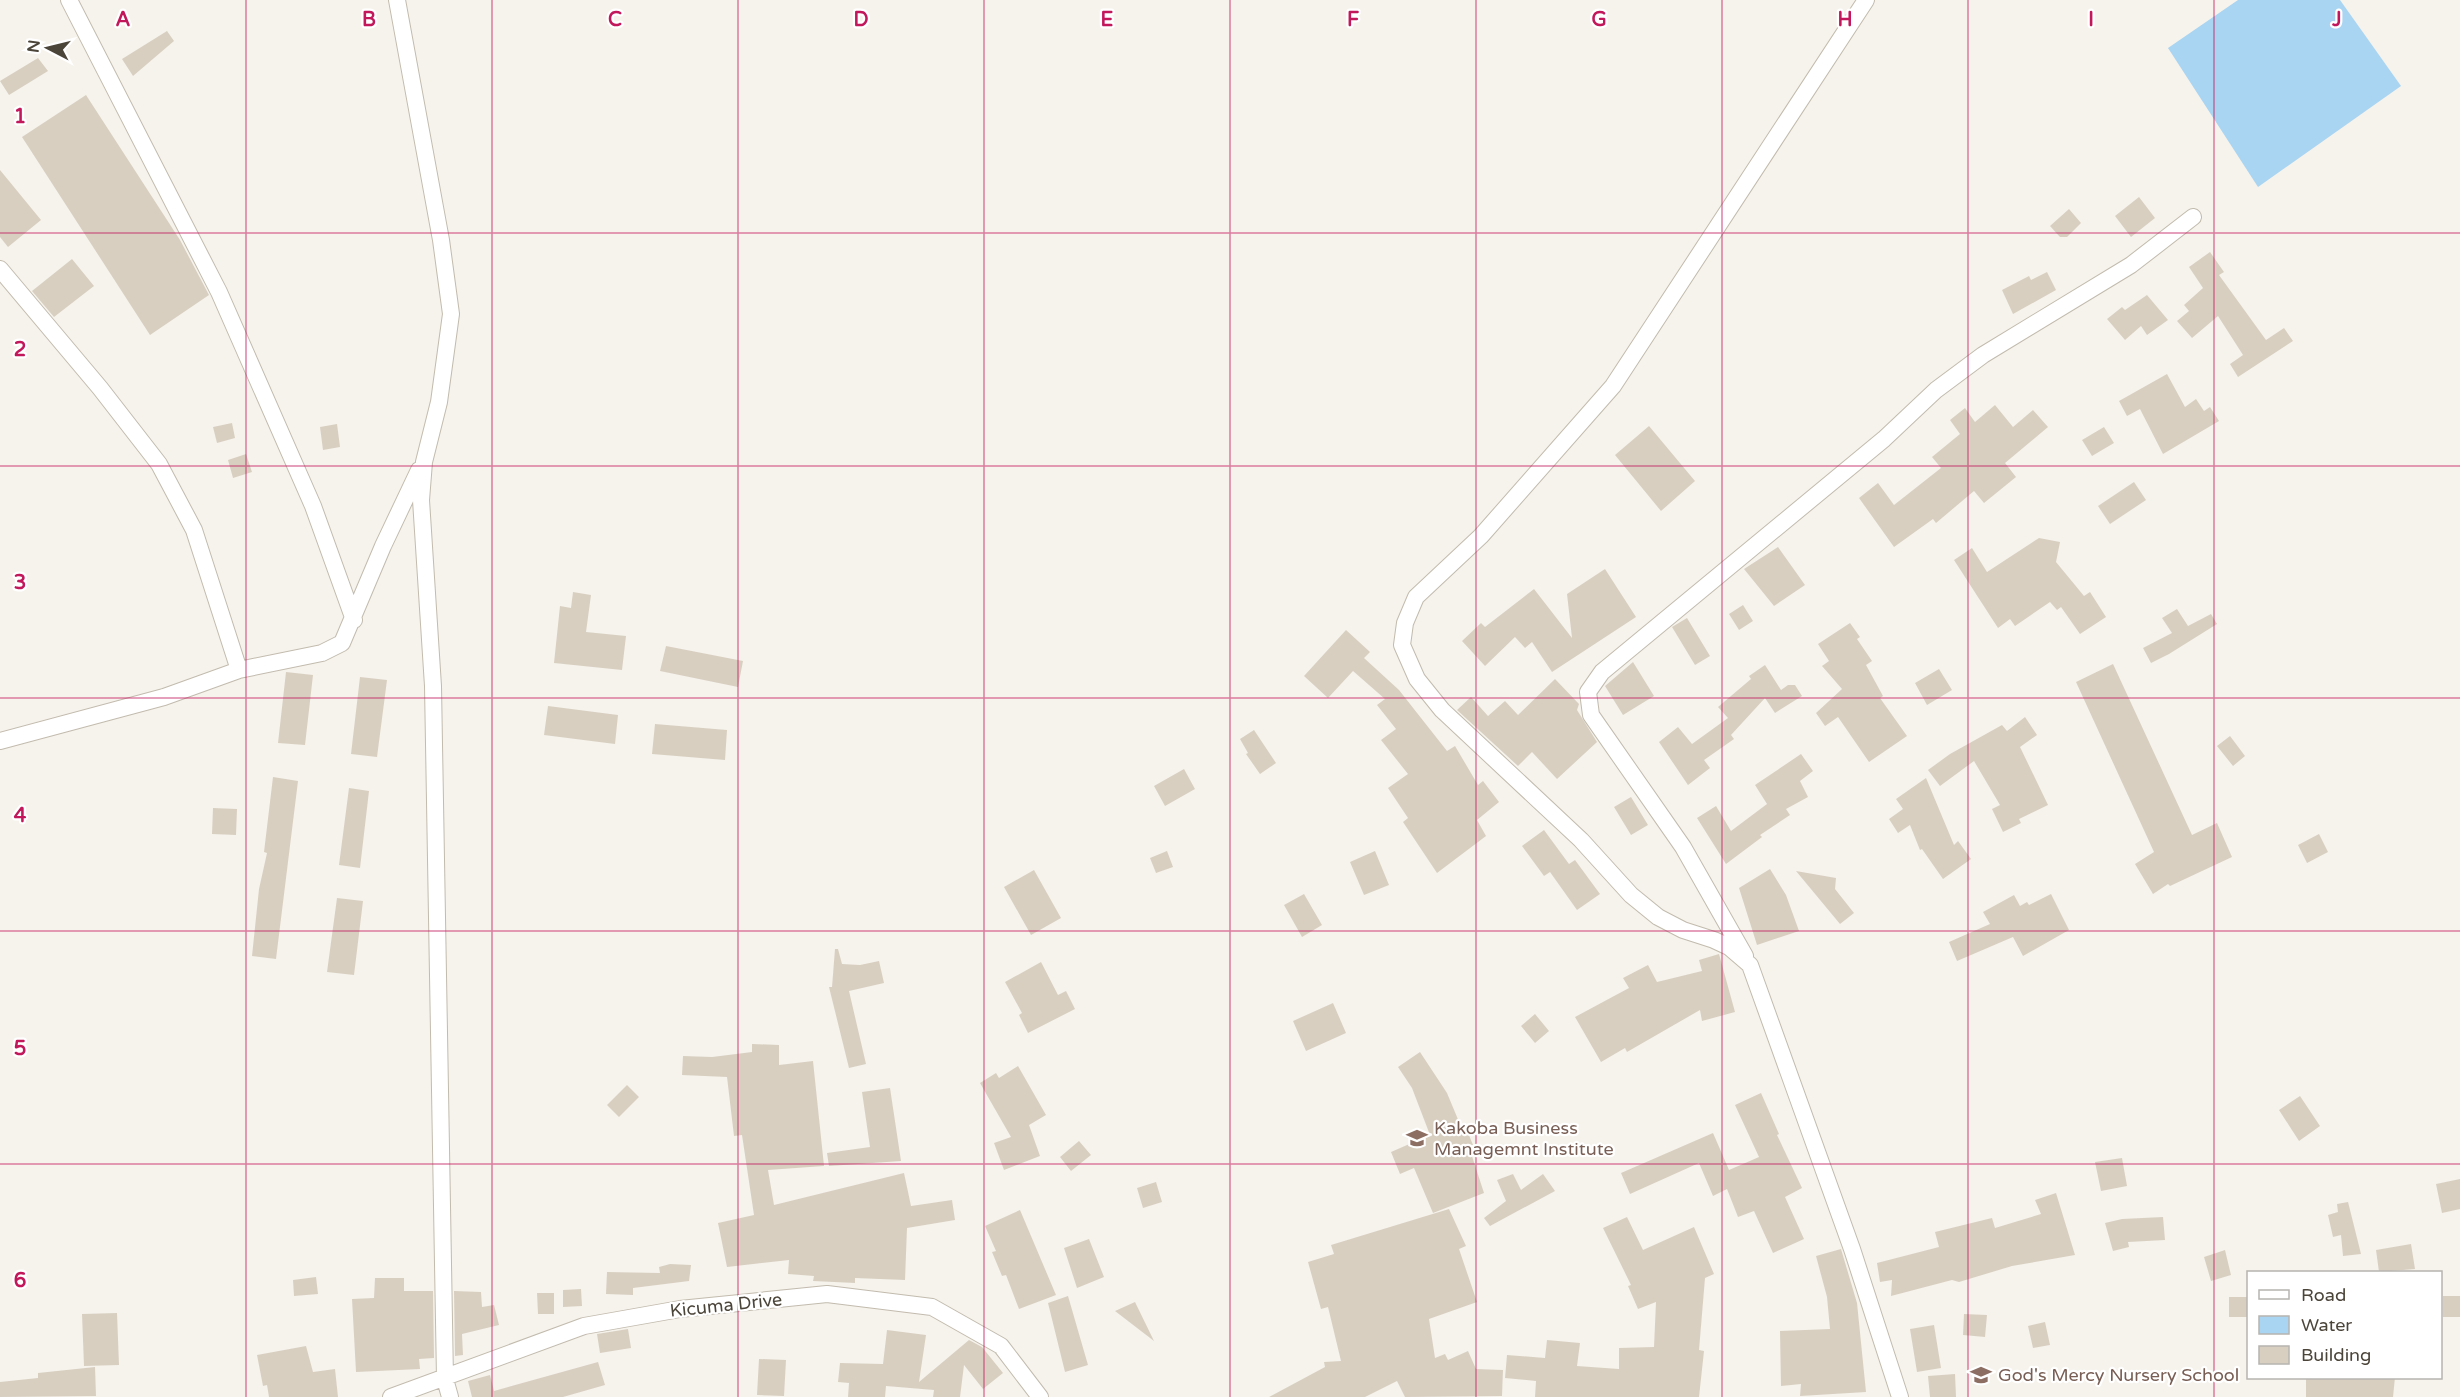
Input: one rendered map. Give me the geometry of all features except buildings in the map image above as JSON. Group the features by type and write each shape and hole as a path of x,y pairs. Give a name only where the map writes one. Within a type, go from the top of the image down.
{"street":[{"path":"69,0 219,292 313,506 354,620"},
{"path":"397,0 441,240 452,314 439,402 424,462 421,500 433,686 445,1379 450,1397"},
{"path":"1750,965 1729,947 1658,917 1631,895 1581,840 1442,711 1417,679 1402,645 1405,623 1416,597 1481,536 1613,386 1866,0"},
{"path":"1900,1397 1852,1249 1750,965 1683,847 1591,714 1588,692 1602,672 1884,439 1936,390 1983,355 2131,265 2193,217"},
{"path":"0,269 100,388 159,464 194,530 239,670"},
{"path":"0,741 164,697 239,670 322,653 342,643 354,620 383,546 424,462"},
{"name":"Kicuma Drive","path":"391,1397 584,1326 680,1309 827,1294 932,1307 1000,1346 1040,1397"}],"water":[{"path":"2238,0 2340,0 2401,86 2258,187 2168,48"}],"place":[{"name":"Kakoba Business Managemnt Institute","path":"1417,1138"},
{"name":"God's Mercy Nursery School","path":"1981,1375"}]}
